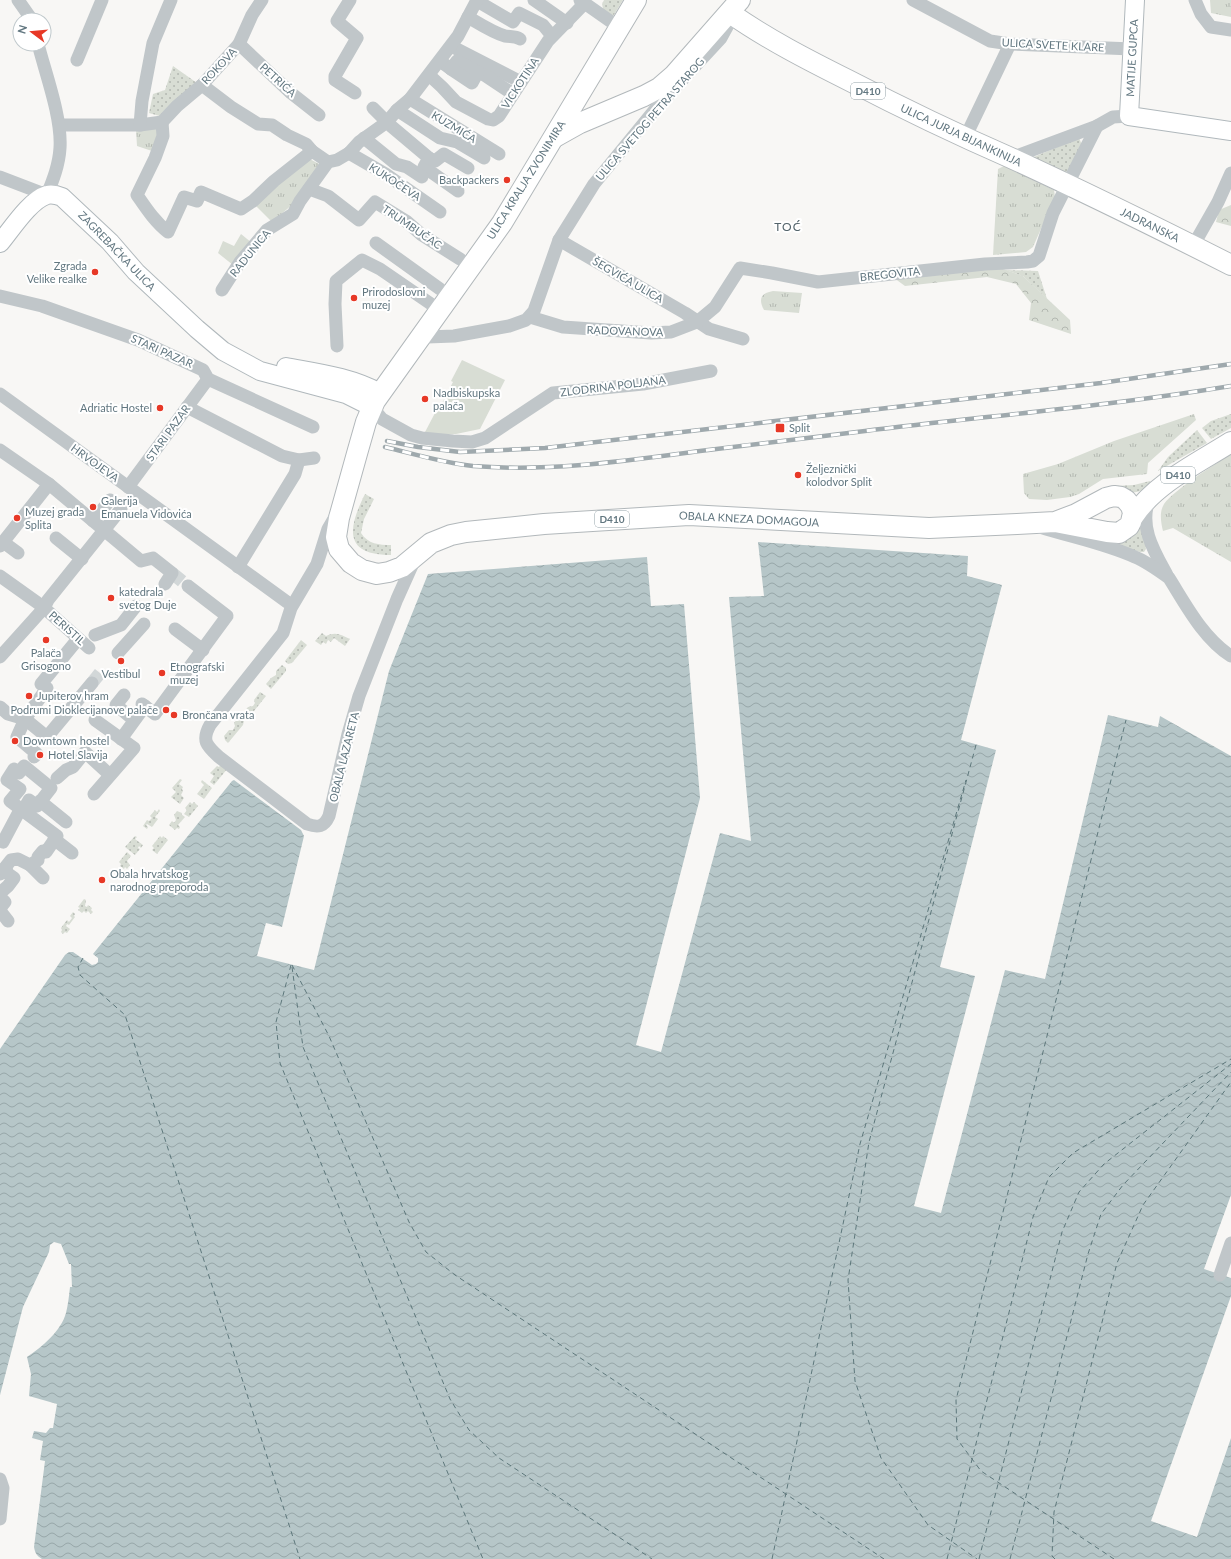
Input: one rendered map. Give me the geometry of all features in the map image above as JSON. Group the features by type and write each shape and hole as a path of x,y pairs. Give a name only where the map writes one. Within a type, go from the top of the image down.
{"main road":[{"name":"ULICA KRALJA ZVONIMIRA","path":"376,400 502,223 636,0"},
{"name":"D410","path":"553,138 580,123 648,94 664,84 735,7"},
{"name":"ULICA JURJA BIJANKINIJA","path":"735,7 752,27 823,68 965,138 1068,185"},
{"path":"592,73 590,88 592,99 599,104 612,109"},
{"name":"JADRANSKA","path":"1068,185 1231,265"},
{"name":"D410","path":"341,508 363,432 376,400"},
{"name":"D410","path":"1133,517 1152,494 1231,442"},
{"name":"OBALA KNEZA DOMAGOJA","path":"341,508 337,526 337,543 339,549 346,559 362,570 377,574 395,570 408,562 425,547 440,538 466,532 668,515 710,515 929,528 1055,522 1113,533 1119,533 1126,529 1133,517 1132,509 1129,503 1121,497 1114,496 1106,498 1076,514 1055,522"}],"street":[{"path":"18,0 26,12"},
{"path":"77,60 102,0"},
{"path":"140,124 142,101 153,43 170,0"},
{"name":"ROKOVA","path":"162,122 177,106 202,86 239,44 252,15 262,0"},
{"path":"350,0 337,21 357,38 335,76 335,80 355,93"},
{"path":"202,86 258,124 272,125 287,135 306,144 312,151 328,162 337,160 349,153 364,138 387,122 397,110 410,99 458,36 477,0 513,22 519,13 542,25 552,36"},
{"path":"535,0 567,23"},
{"name":"ULICA SVETE KLARE","path":"913,0 990,41 1010,44 1132,49"},
{"name":"MATIJE GUPCA","path":"1129,116 1135,0"},
{"path":"1194,0 1201,14 1211,27 1231,30"},
{"path":"582,2 620,28"},
{"name":"VICKOTINA","path":"429,75 456,102 488,119 493,120 499,116 548,41 567,23 582,2"},
{"name":"ULICA SVETOG PETRA STAROG","path":"530,317 534,311 559,240 594,184 658,107 721,38 735,7"},
{"path":"468,17 492,31 506,36 514,36 520,39"},
{"name":"PETRIĆA","path":"239,44 291,93 319,115"},
{"path":"965,138 1010,44"},
{"path":"451,46 521,82"},
{"path":"0,243 31,206 36,201 47,195 58,164 60,149 60,125 40,52"},
{"path":"440,61 452,70 457,61 513,94"},
{"name":"KUZMIĆA","path":"410,99 499,154"},
{"path":"373,108 428,158 436,161 444,154 468,168"},
{"path":"397,110 440,138 457,142 484,158"},
{"path":"1011,158 1097,126 1113,117 1129,116 1231,131"},
{"path":"60,125 140,124 162,122 163,136 155,158 137,195 149,212 168,232 184,197 197,201 201,192 241,209 254,201 274,181 312,151"},
{"path":"1068,185 1097,126"},
{"path":"364,138 396,164 407,167 422,177"},
{"name":"KUKOČEVA","path":"349,153 387,175 440,212"},
{"path":"428,158 424,167 458,191"},
{"name":"RADUNICA","path":"222,290 240,262 267,230 293,214 300,201 328,162"},
{"path":"1193,246 1218,202 1231,173"},
{"path":"0,177 47,195"},
{"name":"BREGOVITA","path":"740,268 818,282 984,264 1027,262 1039,256 1054,213 1068,185"},
{"name":"TRUMBUČAC","path":"310,188 328,196 359,220 375,202 406,221 422,235 460,259"},
{"name":"ZAGREBAČKA ULICA","path":"47,195 58,195 67,200 110,242 136,272 222,351 260,371 346,394 376,400"},
{"name":"ŠEGVIĆA ULICA","path":"559,240 678,309 709,329 743,339"},
{"path":"376,243 440,290"},
{"path":"337,346 336,281 362,260 380,269 431,304"},
{"name":"RADOVANOVA","path":"530,317 563,327 651,333 671,332 697,322 716,307 740,268"},
{"name":"STARI PAZAR","path":"0,296 42,306 138,340 203,370 208,378 314,427"},
{"path":"418,341 427,337 454,336 509,326 530,317"},
{"name":"ZLODRINA POLJANA","path":"376,400 382,419 411,435 422,438 472,442 485,438 552,393 643,384 711,371"},
{"name":"STARI PAZAR","path":"128,487 208,378"},
{"name":"HRVOJEVA","path":"0,394 287,602"},
{"path":"187,407 282,456 300,460 314,458"},
{"path":"1,448 49,484 141,561 153,558 172,573 164,584"},
{"path":"238,567 295,474 300,460"},
{"path":"18,553 2,544 49,484"},
{"path":"93,521 111,499 128,487"},
{"path":"0,576 45,605 122,506 128,487"},
{"path":"1152,494 1147,509 1147,530 1154,552 1169,578"},
{"name":"OBALA LAZARETA","path":"341,508 328,529 320,556 313,571 291,608 283,633 210,725 206,735 207,744 214,752 300,819 314,826 324,824 331,812 348,734 366,677 405,578 425,547"},
{"name":"OBALA KNEZA DOMAGOJA","path":"1030,524 1087,540 1134,556 1169,578 1206,632 1222,650 1231,656"},
{"path":"56,538 82,559"},
{"path":"121,739 144,705 155,714 227,616 188,586"},
{"name":"PERISTIL","path":"0,657 45,605 75,643 89,648"},
{"path":"96,635 121,625 136,606"},
{"path":"118,653 148,619"},
{"path":"175,628 203,650"},
{"path":"34,757 37,754 17,737 24,722 47,688 41,684 75,643"},
{"path":"4,710 36,728 47,737 92,683"},
{"path":"124,695 116,705 134,720"},
{"path":"94,794 134,748 95,720"},
{"path":"57,778 66,770 73,767 85,752 110,774"},
{"path":"0,841 3,842 22,809 29,800 37,806 50,788 24,766 19,773 14,769 4,775 7,780 20,789 10,801 22,809 57,836 46,852 43,851 38,857 38,860 30,865"},
{"path":"40,801 66,822"},
{"path":"54,839 72,853"},
{"path":"0,893 14,878 3,871 11,860 18,859 30,865 43,878"},
{"path":"0,897 5,902 1,907 2,912 8,921"},
{"path":"1220,1274 1231,1243"},
{"path":"0,1478 3,1488 0,1519"}],"green space":[{"path":"604,0 623,0 612,18 604,13 602,4"},
{"path":"1210,0 1231,0 1231,17 1211,13"},
{"path":"173,66 197,83 163,117 149,113 153,94 165,90"},
{"path":"159,127 159,135 152,151 137,146 136,129"},
{"path":"1079,138 1082,145 1065,178 1029,159"},
{"path":"308,158 319,164 293,204 272,222 255,205"},
{"path":"1004,166 1054,190 1055,197 1033,247 1026,252 993,255 998,169"},
{"path":"1231,205 1231,226 1216,222 1219,210"},
{"path":"241,234 252,243 233,265 218,253 223,241 234,246"},
{"path":"997,267 1023,276 1070,320 1071,334 1029,320 1031,303 1016,284 987,277 905,286 894,278"},
{"path":"1005,270 1038,271 1047,299 1023,276"},
{"path":"773,291 802,293 799,313 764,310 761,303 762,297 766,293"},
{"path":"462,360 505,380 480,429 456,434 424,434 453,382 451,381"},
{"path":"1194,414 1196,420 1148,463 1147,474 1103,479 1079,494 1070,497 1047,500 1029,499 1024,493 1023,474 1058,464 1114,441"},
{"path":"1231,414 1231,428 1211,439 1202,428 1211,421"},
{"path":"1197,430 1207,443 1158,471 1168,457"},
{"path":"1231,454 1231,562 1173,528 1163,531 1161,510 1169,498 1177,491"},
{"path":"1150,481 1152,486 1137,492 1126,491 1115,486 1134,485"},
{"path":"365,494 374,499 364,519 361,533 370,542 382,545 391,545 391,555 375,554 364,550 357,545 353,528 359,506"},
{"path":"1142,522 1146,549 1144,552 1103,540"},
{"path":"322,633 326,636 339,634 350,639 345,646 334,638 331,642 328,640 326,644 323,642 321,645 315,641"},
{"path":"301,640 307,645 292,663 288,664 285,661"},
{"path":"282,665 286,668 286,671 271,689 266,684 276,675 276,671"},
{"path":"260,692 266,696 250,716 247,717 243,715 248,707 253,706 255,703 254,700"},
{"path":"238,718 243,719 243,725 228,743 224,736 229,730 233,730 235,726 234,723"},
{"path":"222,763 228,768 214,785 210,782 214,776 210,773"},
{"path":"180,779 182,780 179,784 183,787 181,795 184,798 180,804 171,797 176,792 172,788"},
{"path":"202,780 212,788 204,799 197,794 204,785 201,782"},
{"path":"190,802 192,804 194,802 198,806 189,817 184,814 187,810 185,808"},
{"path":"159,809 160,811 155,817 158,819 152,827 147,824 147,829 143,826 147,820 149,821 152,818 150,816 155,810 157,812"},
{"path":"177,811 182,813 181,814 185,817 178,825 180,827 179,829 177,828 175,830 169,825 172,821 174,823 176,820 174,815"},
{"path":"135,836 137,837 135,839 143,845 141,848 139,846 138,848 140,849 135,855 125,847"},
{"path":"160,836 162,838 163,836 168,840 157,854 152,850 154,848 152,846"},
{"path":"127,852 131,856 127,861 130,865 127,869 125,867 124,869 120,866 121,864 119,862"},
{"path":"84,899 86,900 85,906 87,907 88,905 92,908 91,910 93,912 91,914 88,911 86,913 84,911 82,913 78,910 80,908 78,907"},
{"path":"73,912 75,917 69,925 67,924 66,926 70,929 67,933 65,932 63,934 61,932 61,928 67,920 69,922 72,918 70,916"}],"water":[{"path":"758,542 968,556 967,576 1002,585 961,740 996,750 940,967 975,976 914,1206 941,1213 1005,970 1045,979 1108,715 1158,727 1160,716 1231,756 1231,1195 1204,1269 1231,1278 1231,1296 1151,1521 1197,1537 1231,1438 1231,1559 40,1558 36,1554 34,1547 45,1461 40,1460 43,1441 32,1438 34,1431 46,1433 50,1428 53,1428 57,1404 29,1396 31,1374 27,1357 50,1338 64,1320 70,1287 72,1287 71,1264 69,1264 61,1244 54,1242 50,1245 49,1252 23,1307 0,1395 0,1049 65,955 69,952 73,952 92,965 98,962 98,958 93,954 234,780 301,830 304,836 282,927 266,923 257,956 314,970 389,671 428,574 647,557 651,606 684,604 700,798 636,1045 661,1052 720,833 751,841 729,597 764,596"}],"ferry route":[{"path":"1114,1559 981,1471 957,1439 956,1400 1126,720"},
{"path":"976,745 869,1142 848,1280 855,1381 881,1458 928,1525 977,1559"},
{"path":"772,1559 860,1144 966,780"},
{"path":"83,958 78,967 80,975 125,1015 300,1559"},
{"path":"291,965 276,1022 280,1063 483,1559"},
{"path":"292,965 329,1036 409,1222 426,1252 455,1275 884,1559"},
{"path":"292,967 303,1047 450,1399 469,1430 499,1458 652,1559"},
{"path":"947,1559 1033,1217 1049,1177 1073,1153 1231,1059"},
{"path":"979,1559 1062,1232 1079,1192 1104,1164 1231,1064"},
{"path":"1010,1559 1088,1254 1101,1214 1123,1185 1231,1072"},
{"path":"1055,1559 1052,1556 1054,1512 1117,1263 1143,1205 1231,1082"}],"tunnel":[{"path":"172,573 188,586"},
{"path":"92,683 100,673"}],"railway":[{"path":"387,441 418,447 460,452 545,448 1101,383 1231,364"},
{"path":"385,447 462,465 530,468 558,467 1094,405 1231,386"}],"place":[{"name":"Backpackers","path":"507,180"},
{"name":"Zgrada Velike realke","path":"95,272"},
{"name":"Prirodoslovni muzej","path":"354,298"},
{"name":"Nadbiskupska palača","path":"425,399"},
{"name":"Adriatic Hostel","path":"160,408"},
{"name":"Split","path":"780,428"},
{"name":"Željeznički kolodvor Split","path":"798,475"},
{"name":"Galerija Emanuela Vidovića","path":"93,507"},
{"name":"Muzej grada Splita","path":"17,518"},
{"name":"katedrala svetog Duje","path":"111,598"},
{"name":"Palača Grisogono","path":"46,640"},
{"name":"Vestibul","path":"121,661"},
{"name":"Etnografski muzej","path":"162,673"},
{"name":"Jupiterov hram","path":"29,696"},
{"name":"Podrumi Dioklecijanove palače","path":"166,710"},
{"name":"Brončana vrata","path":"174,715"},
{"name":"Downtown hostel","path":"15,741"},
{"name":"Hotel Slavija","path":"40,755"},
{"name":"Obala hrvatskog narodnog preporoda","path":"102,880"}],"district":[{"name":"TOĆ","path":"788,227"}]}
